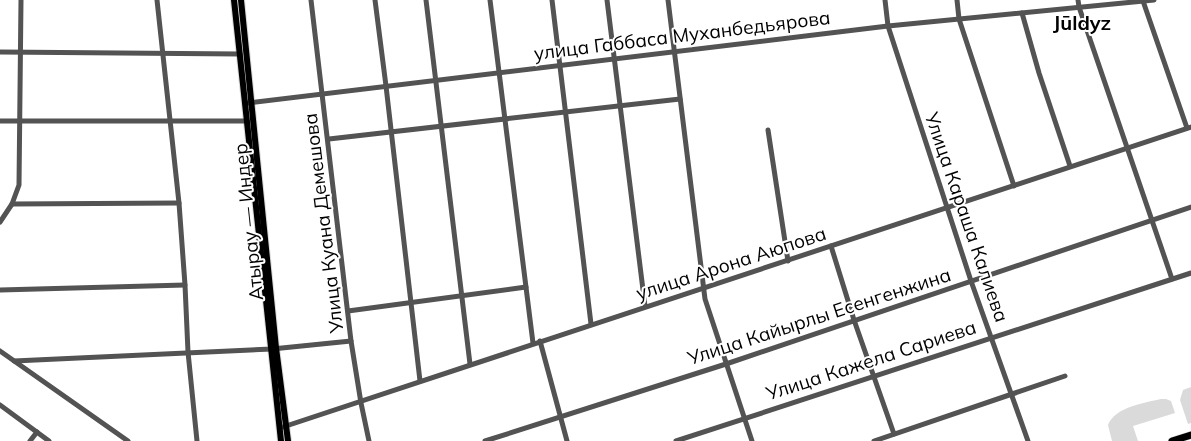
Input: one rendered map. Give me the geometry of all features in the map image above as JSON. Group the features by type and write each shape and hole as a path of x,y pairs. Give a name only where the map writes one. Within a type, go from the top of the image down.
{"highway":[{"path":"1172,441 1191,435"}],"main road":[{"name":"Атырау — Индер","path":"234,0 248,103 247,121 283,427 288,441"},
{"name":"Атырау — Индер","path":"241,0 248,103 274,348"},
{"name":"Атырау — Индер","path":"281,441 283,427"}],"street":[{"path":"0,222 12,204 19,185 21,0"},
{"path":"157,0 179,203 188,352 196,441"},
{"name":"Улица Куана Демешова","path":"311,0 329,139 351,340 361,403 370,441"},
{"path":"375,0 420,381"},
{"path":"426,0 470,364"},
{"path":"490,0 533,343"},
{"path":"552,0 592,324"},
{"path":"607,0 645,306"},
{"path":"668,0 705,299 752,441"},
{"name":"Улица Караша Калиева","path":"885,0 888,26 947,208 1028,441"},
{"path":"957,0 959,20 1014,186"},
{"path":"1078,0 1172,279"},
{"name":"улица Габбаса Муханбедьярова","path":"248,103 888,26 1154,0"},
{"path":"1143,1 1189,128"},
{"path":"1022,13 1039,73 1070,166"},
{"path":"0,52 240,54"},
{"path":"329,139 504,118 565,113 680,98"},
{"path":"0,121 247,121"},
{"name":"улица Арона Аюпова","path":"283,427 361,403 533,343 645,306 704,289 1189,128"},
{"path":"768,130 788,261"},
{"path":"12,204 179,203"},
{"name":"Улица Кайырлы Есенгенжина","path":"485,441 726,364 1191,207"},
{"path":"831,246 854,320 894,434"},
{"name":"Улица Кажела Сариева","path":"676,441 873,375 1191,273"},
{"path":"0,290 185,285"},
{"path":"348,311 526,287"},
{"path":"14,361 274,348 351,340"},
{"path":"540,341 567,441"},
{"path":"0,351 128,441"},
{"path":"874,441 1065,376"},
{"path":"0,405 49,441"},
{"path":"30,441 37,432"}],"shaded area":[{"path":"1191,387 1191,423 1188,424 1180,400 1183,390"},
{"path":"1161,399 1171,401 1175,413 1133,426 1138,441 1112,441 1108,425 1117,414 1139,404"}],"district":[{"name":"Jūldyz","path":"1082,23"}]}
